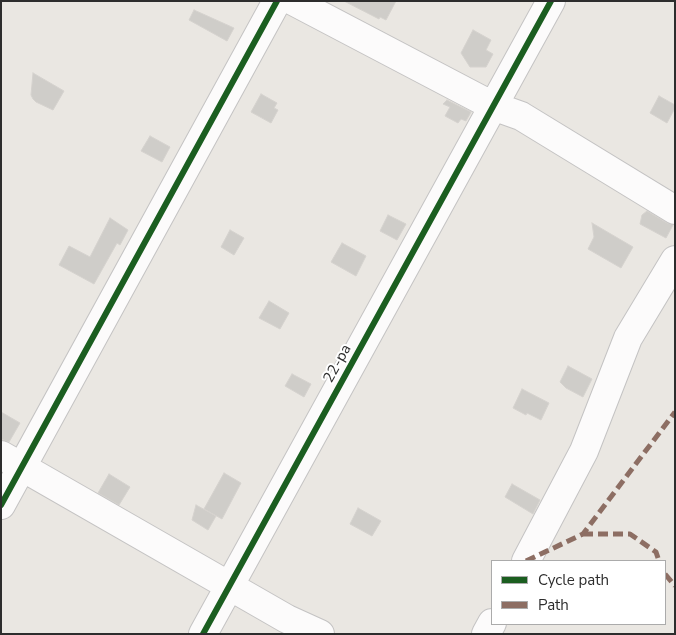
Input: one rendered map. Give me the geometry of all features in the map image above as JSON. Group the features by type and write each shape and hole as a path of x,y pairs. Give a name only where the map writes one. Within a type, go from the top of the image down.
{"street":[{"path":"1,505 12,460 277,1"},
{"path":"293,1 494,106 521,116 675,210"},
{"name":"22-ра","path":"204,634 551,1"},
{"path":"527,560 584,451 628,338 675,260"},
{"path":"12,460 287,619 320,634"}],"building":[{"path":"344,1 396,1 386,20 380,17 379,19"},
{"path":"194,10 234,28 227,41 189,20"},
{"path":"473,30 491,40 486,50 493,54 486,67 470,67 461,53"},
{"path":"33,73 64,91 53,110 33,99 31,95"},
{"path":"261,94 277,103 274,108 278,110 271,123 251,112"},
{"path":"659,96 675,105 667,123 650,113"},
{"path":"447,100 471,112 466,121 461,119 458,123 445,116 450,107 443,104"},
{"path":"150,136 170,147 162,162 141,151"},
{"path":"647,211 673,225 666,238 640,224 642,215"},
{"path":"388,215 406,224 397,240 380,231"},
{"path":"110,218 128,230 120,245 117,243 94,284 59,265 69,246 90,257"},
{"path":"592,223 633,247 621,268 588,249 594,237"},
{"path":"230,230 244,238 234,255 221,247"},
{"path":"342,243 366,256 356,276 331,262"},
{"path":"269,301 289,313 280,329 259,318"},
{"path":"568,366 592,379 583,397 566,388 560,382"},
{"path":"292,374 311,384 304,397 285,386"},
{"path":"522,389 549,403 541,420 513,408"},
{"path":"1,412 20,423 9,442 1,439"},
{"path":"224,473 241,483 222,519 204,509"},
{"path":"109,474 130,487 119,505 98,493"},
{"path":"512,484 540,500 533,514 505,497"},
{"path":"196,505 216,516 208,530 192,520"},
{"path":"358,508 381,521 372,536 350,524"}],"marked path":[{"path":"528,560 583,534 675,412"},
{"path":"583,534 630,534 656,552 659,560"},
{"path":"666,575 675,586"}],"cycle path":[{"path":"1,505 277,1"},
{"path":"203,634 551,1"}]}
